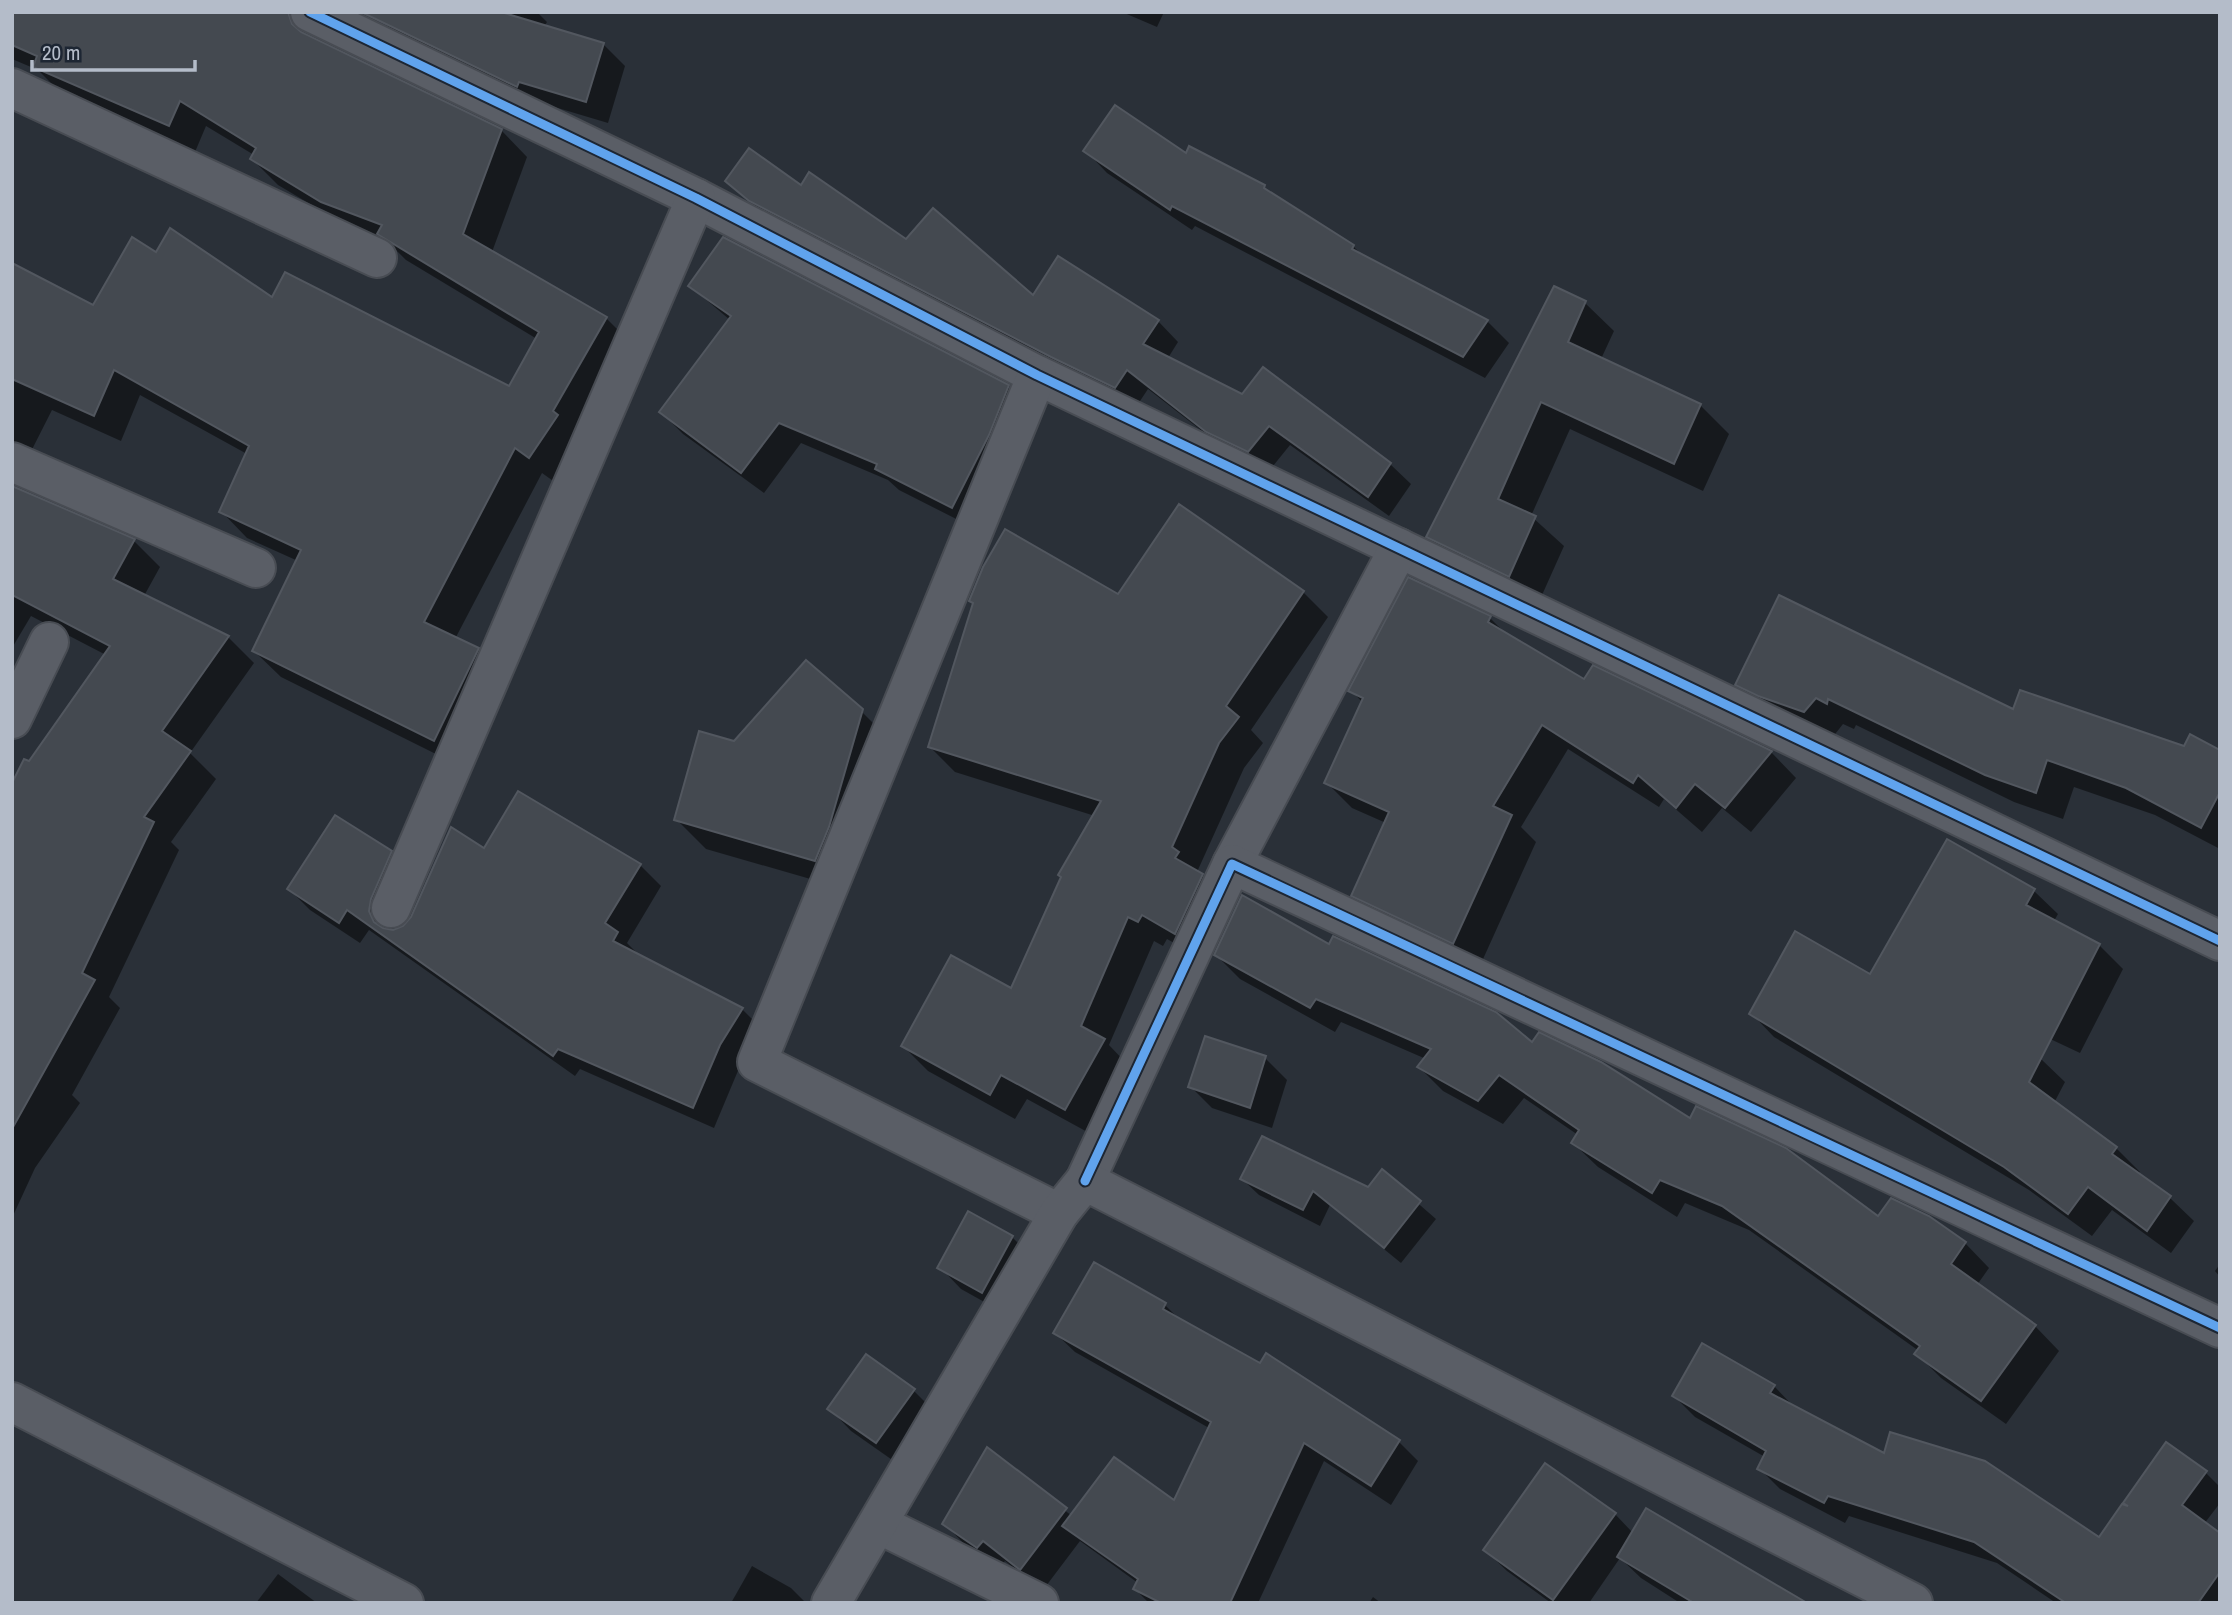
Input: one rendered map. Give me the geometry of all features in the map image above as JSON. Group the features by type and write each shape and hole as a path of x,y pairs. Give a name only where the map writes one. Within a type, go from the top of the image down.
{"street":[{"path":"310,12 696,198 1037,375 2220,941"},
{"path":"12,88 377,258"},
{"path":"391,908 696,198"},
{"path":"1037,375 757,1062 1059,1213"},
{"path":"12,462 256,568"},
{"path":"831,1603 1059,1213 1085,1181 1232,864 1399,548"},
{"path":"12,719 49,642"},
{"path":"1232,864 2220,1328"},
{"path":"1085,1181 1913,1603"},
{"path":"12,1402 404,1603"},
{"path":"878,1524 1039,1603"}],"building":[{"path":"12,12 288,12 292,24 301,32 502,129 463,234 607,317 553,411 558,415 529,458 515,448 424,622 479,648 434,741 252,651 301,550 219,512 249,446 114,370 94,416 12,379 12,263 93,305 132,237 156,252 170,228 272,297 285,272 509,386 539,332 377,234 382,225 321,202 250,159 256,148 180,101 169,126 33,67 37,56 12,45"},
{"path":"361,12 501,12 604,43 586,102 519,82 517,87"},
{"path":"1115,105 1186,153 1189,146 1265,185 1264,188 1354,245 1352,249 1488,320 1463,357 1172,206 1170,210 1083,151"},
{"path":"749,148 801,185 809,172 906,239 933,208 1033,295 1058,256 1159,320 1143,344 1242,394 1263,367 1391,463 1368,497 1269,426 1248,452 1206,432 1127,370 1115,388 1051,357 749,201 725,181"},
{"path":"723,237 1009,385 989,435 952,508 875,469 877,464 779,423 741,473 659,412 731,316 688,286"},
{"path":"1554,286 1586,301 1568,342 1701,404 1674,464 1541,402 1498,499 1536,516 1509,577 1426,537"},
{"path":"12,486 135,539 113,579 229,636 162,731 191,751 144,817 154,822 82,973 95,980 12,1129 12,783 24,759 29,761 110,646 12,595"},
{"path":"1179,504 1304,591 1226,706 1239,717 1219,743 1172,847 1179,852 1175,858 1203,874 1175,934 1142,915 1138,922 1128,917 1081,1026 1105,1039 1065,1110 1001,1075 990,1095 901,1046 951,955 1011,988 1061,877 1058,875 1101,801 928,747 973,603 969,601 983,567 1005,529 1118,594"},
{"path":"1408,577 1491,616 1488,622 1584,679 1593,665 1772,751 1725,808 1695,784 1676,808 1638,775 1633,783 1542,725 1493,806 1512,815 1453,944 1351,896 1389,812 1324,783 1363,698 1348,691"},
{"path":"1779,595 2013,709 2020,690 2184,746 2190,734 2220,750 2220,792 2201,828 2126,788 2047,760 2036,793 1985,775 1828,699 1827,704 1816,698 1804,712 1758,696 1735,685"},
{"path":"806,660 863,709 829,827 815,861 674,820 699,731 734,741"},
{"path":"518,791 641,864 605,923 618,932 613,941 743,1008 720,1045 693,1108 558,1049 553,1056 347,910 339,923 287,889 335,815 392,851 371,899 369,911 374,922 383,928 393,930 403,926 411,917 451,827 484,848"},
{"path":"1947,839 2035,889 2026,905 2100,944 2029,1082 2117,1147 2112,1154 2171,1196 2147,1231 2088,1187 2068,1214 2004,1167 1749,1014 1795,931 1870,974"},
{"path":"1242,895 1329,944 1333,936 1496,1012 1532,1042 1539,1032 1601,1062 1690,1118 1696,1106 1786,1148 1878,1216 1891,1198 1929,1216 1966,1242 1951,1264 2036,1325 1981,1401 1914,1354 1920,1346 1722,1206 1660,1180 1652,1193 1571,1143 1579,1130 1499,1075 1478,1101 1417,1067 1431,1049 1316,999 1310,1008 1214,955"},
{"path":"1205,1036 1266,1056 1250,1108 1188,1087"},
{"path":"1262,1136 1368,1187 1382,1169 1421,1201 1384,1248 1313,1191 1303,1210 1240,1179"},
{"path":"968,1211 1013,1236 982,1293 937,1268"},
{"path":"1094,1262 1166,1303 1163,1309 1260,1363 1266,1353 1400,1440 1371,1486 1304,1443 1230,1603 1161,1603 1133,1589 1138,1579 1062,1526 1114,1457 1174,1500 1211,1422 1053,1333"},
{"path":"1702,1343 1775,1385 1770,1393 1884,1453 1890,1432 1985,1461 2099,1537 2122,1504 2128,1506 2123,1503 2166,1442 2207,1471 2182,1505 2220,1533 2220,1572 2198,1603 2066,1603 1974,1542 1828,1496 1824,1503 1757,1469 1766,1451 1672,1396"},
{"path":"866,1354 915,1389 876,1443 827,1409"},
{"path":"987,1447 1067,1508 1020,1570 983,1541 977,1548 942,1524"},
{"path":"1545,1463 1616,1513 1553,1600 1483,1550"},
{"path":"1646,1508 1807,1603 1694,1603 1617,1557"}],"cycle path":[{"path":"310,12 696,198 1037,375 2220,941"},
{"path":"1085,1181 1232,864 2220,1328"}]}
